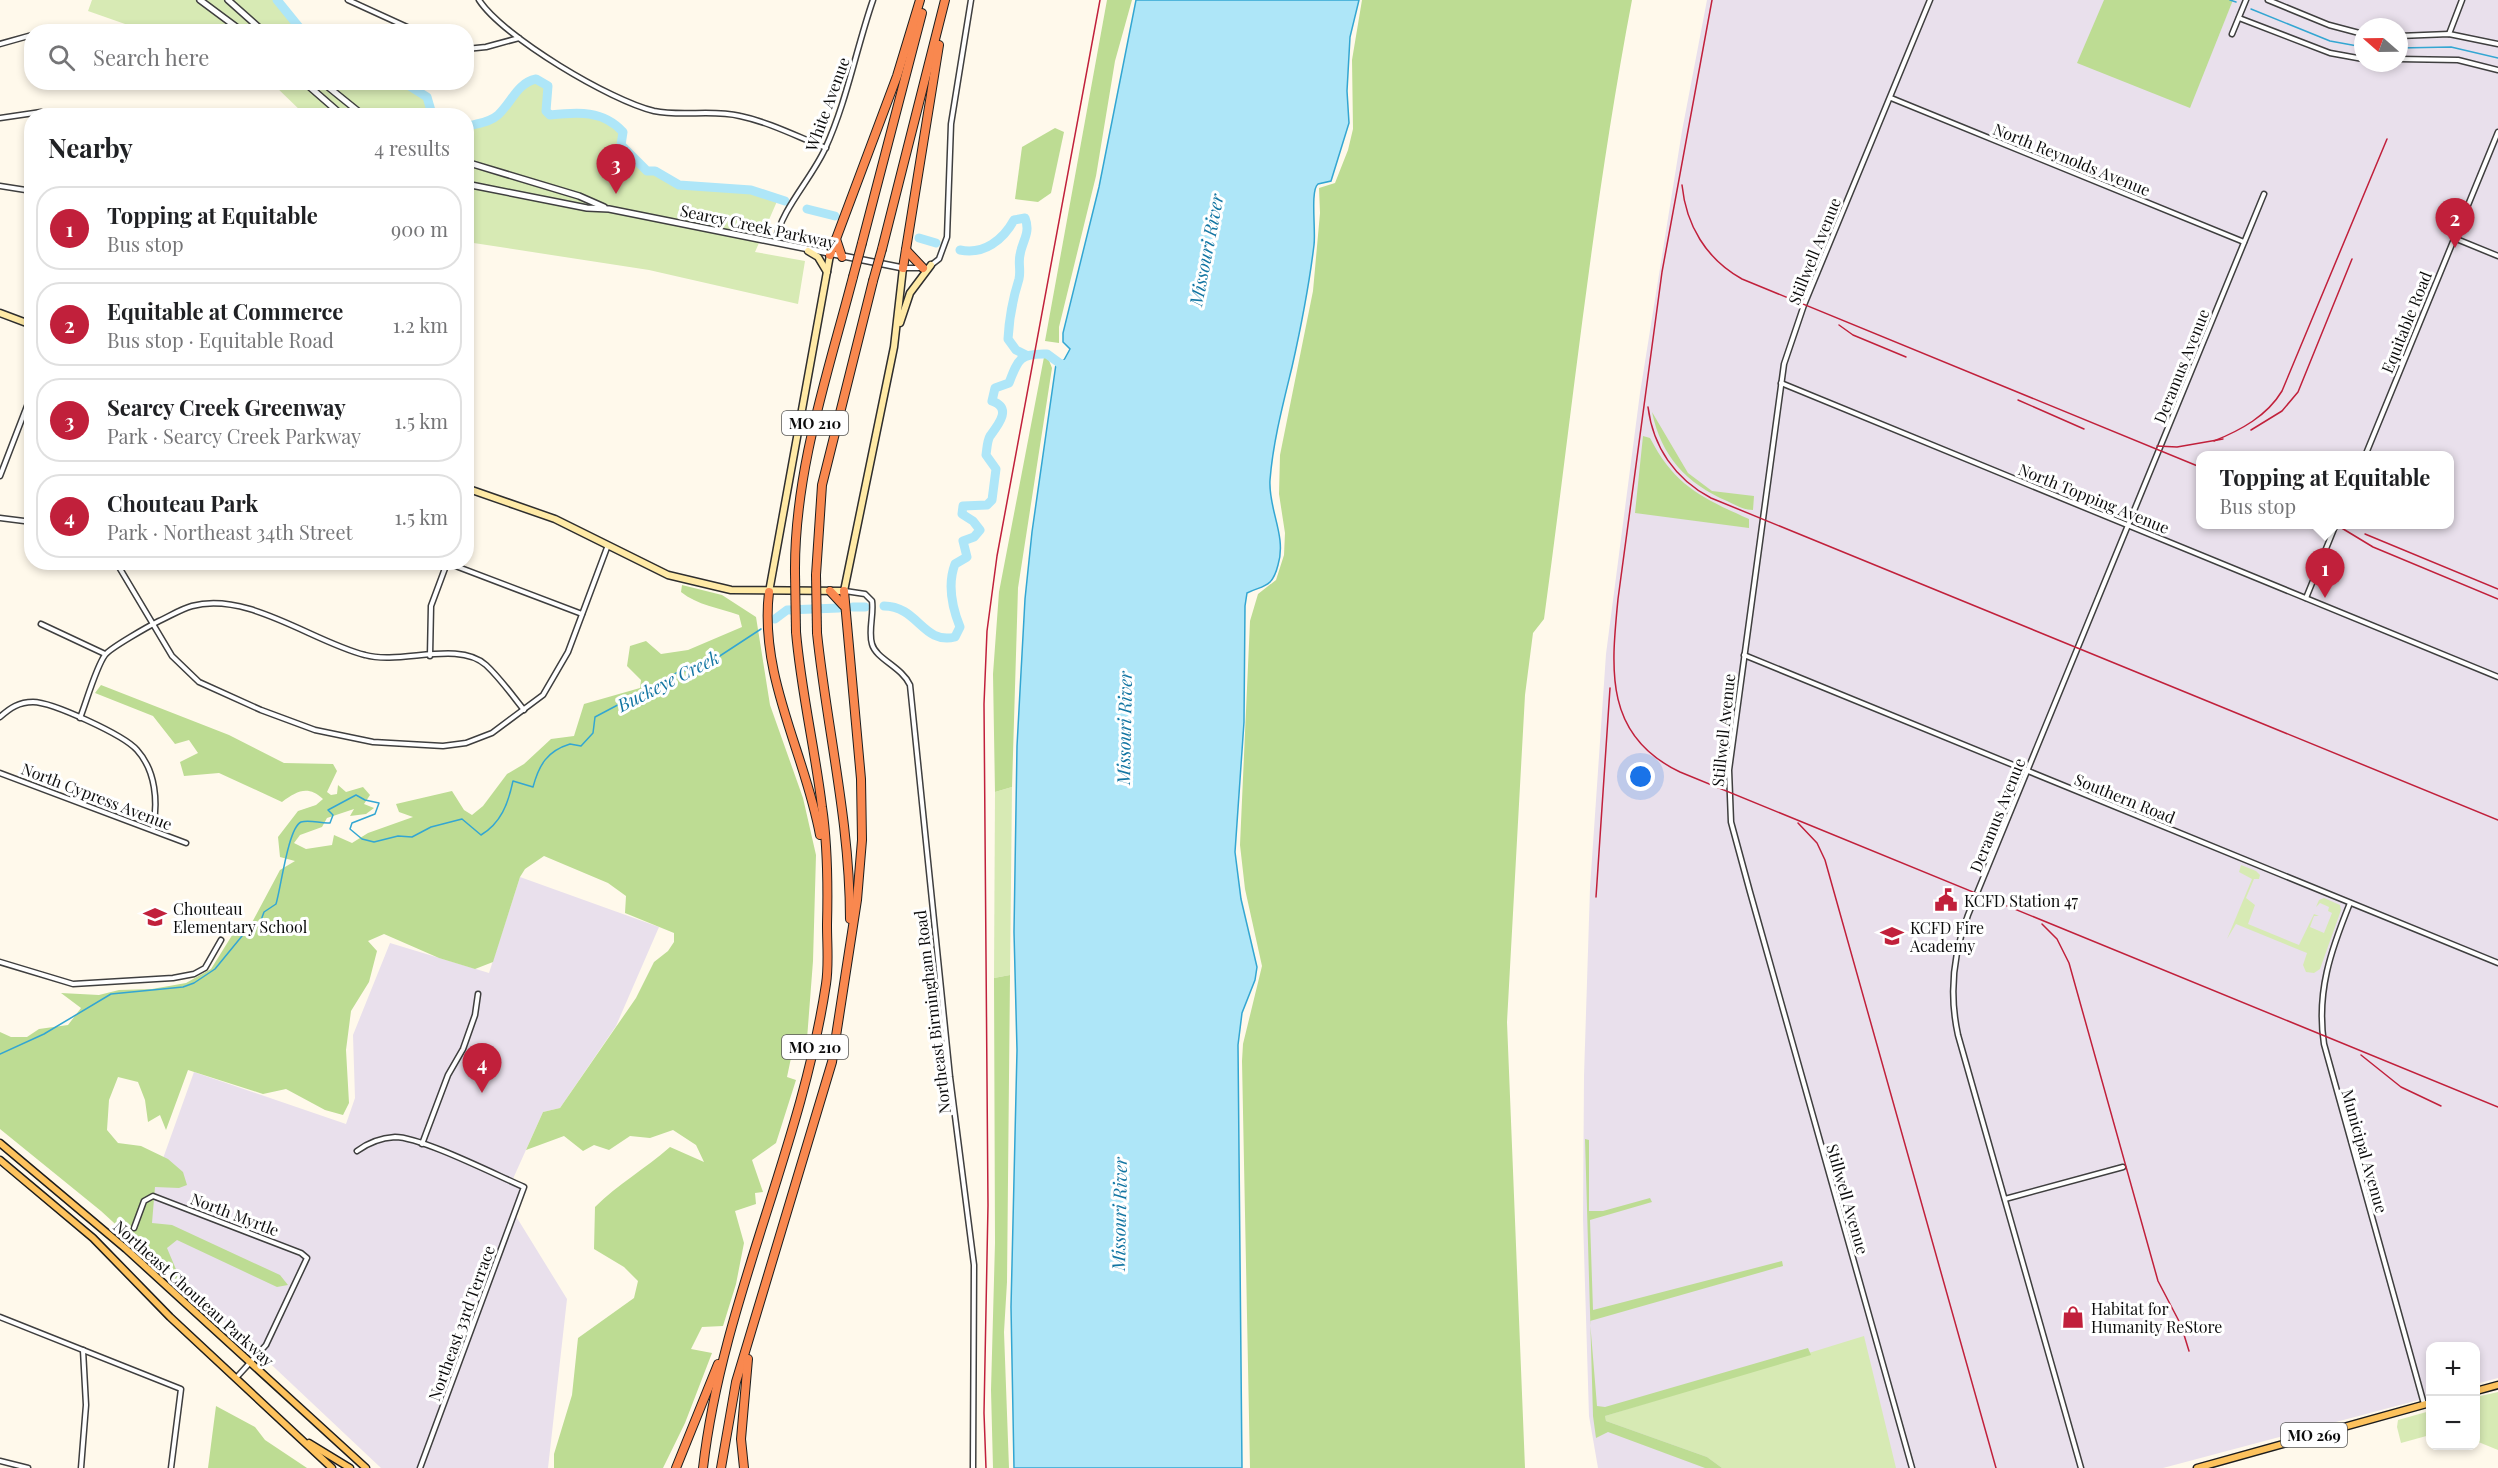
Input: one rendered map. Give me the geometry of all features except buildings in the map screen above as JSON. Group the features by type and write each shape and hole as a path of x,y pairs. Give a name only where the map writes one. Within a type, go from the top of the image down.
{"highway":[{"path":"830,255 897,76 920,0"},
{"name":"MO 210","path":"703,1468 707,1429 729,1335 814,1049 827,982 828,872 822,808 799,669 796,632 795,573 800,504 811,438 925,0"},
{"name":"MO 210","path":"721,1468 736,1382 830,1071 839,1029 850,941 848,845 824,700 817,633 816,575 822,485 938,35 945,0"},
{"path":"903,268 939,54 938,35"},
{"path":"836,237 837,249 842,257"},
{"path":"906,250 923,268"},
{"path":"830,591 841,601 845,609"},
{"path":"844,591 862,816 860,877 850,941"},
{"path":"769,592 768,628 776,682 790,736 815,805 828,872"},
{"path":"676,1468 729,1335"},
{"path":"744,1468 741,1439 743,1391 751,1337"}],"main road":[{"path":"808,251 818,257 827,272"},
{"path":"769,592 830,255"},
{"path":"897,332 910,293 931,265"},
{"path":"474,491 539,512 668,575 731,590 844,591 897,332 903,268"},
{"path":"0,313 24,322"},
{"name":"Northeast Chouteau Parkway","path":"0,1143 126,1249 366,1468"},
{"name":"Northeast Chouteau Parkway","path":"0,1160 93,1238 170,1317 332,1468"},
{"path":"2480,1389 2498,1384"},
{"name":"MO 269","path":"2197,1468 2426,1404"},
{"path":"301,1438 350,1468"}],"street":[{"path":"200,0 232,24"},
{"path":"228,0 255,24"},
{"path":"348,0 400,24"},
{"path":"479,0 519,38 555,64 634,105 668,113 712,111 740,116 826,148"},
{"name":"White Avenue","path":"775,243 779,225 816,169 826,148 839,115 873,0"},
{"path":"903,268 923,268 931,265 939,259 947,237 951,124 971,0"},
{"name":"Stillwell Avenue","path":"1912,1468 1731,822 1729,770 1781,383 1788,348 1930,0"},
{"path":"2232,34 2246,0"},
{"path":"2268,0 2329,25 2354,32"},
{"path":"2449,34 2462,0"},
{"path":"2239,18 2330,53 2354,57"},
{"path":"2408,36 2449,34 2498,44"},
{"path":"0,44 24,37"},
{"path":"474,48 519,38"},
{"path":"2408,59 2458,60 2498,70"},
{"path":"313,90 335,108"},
{"path":"332,90 354,108"},
{"name":"North Reynolds Avenue","path":"1891,98 2244,242"},
{"path":"0,118 24,115"},
{"name":"Equitable Road","path":"2367,451 2498,132"},
{"name":"Searcy Creek Parkway","path":"474,164 579,196 609,209"},
{"path":"0,186 24,190"},
{"name":"Searcy Creek Parkway","path":"474,186 586,208 609,209 808,251 903,268"},
{"name":"Deramus Avenue","path":"2081,1468 1958,1035 1953,980 1962,931 2264,194"},
{"path":"2454,238 2498,256"},
{"name":"North Topping Avenue","path":"1781,383 2498,677"},
{"path":"0,476 24,414"},
{"path":"0,518 24,521"},
{"path":"2306,598 2334,529"},
{"path":"121,570 172,656 200,682 270,714 334,735 393,744 452,745 492,733 543,695 554,679 582,614 608,544"},
{"path":"430,656 431,606 444,570"},
{"path":"465,570 582,614"},
{"name":"Northeast Birmingham Road","path":"844,591 865,594 872,601 873,648 900,670 910,686 948,1066 974,1265 973,1468"},
{"path":"80,718 105,654 153,624 191,606 229,605 251,610 365,655 388,659 459,654 480,661 524,710"},
{"path":"41,624 105,654"},
{"name":"Southern Road","path":"1744,655 2498,963"},
{"path":"0,717 18,704 32,702 80,718 126,740 144,759 154,789 156,809 153,829"},
{"name":"North Cypress Avenue","path":"0,773 186,843"},
{"name":"Municipal Avenue","path":"2350,903 2325,975 2321,1010 2324,1044 2426,1401"},
{"path":"0,962 73,984 194,974 211,961 221,940"},
{"path":"357,1151 369,1142 383,1138 398,1137 422,1144 448,1075 463,1049 475,1015 478,994"},
{"name":"Northeast 33rd Terrace","path":"420,1468 524,1186 422,1144"},
{"path":"2005,1199 2123,1167"},
{"name":"North Myrtle","path":"134,1228 144,1201 153,1196 301,1253 307,1258 266,1345 251,1362"},
{"path":"0,1317 181,1389 171,1468"},
{"path":"81,1468 86,1405 83,1350"},
{"path":"236,1378 251,1362"},
{"path":"0,1461 28,1468"}],"shaded area":[{"path":"1707,0 2498,0 2498,1378 2480,1383 2480,1342 2426,1342 2426,1398 2163,1468 1598,1468 1589,1416 1583,1219 1584,1076 1590,888 1606,654 1640,393 1682,131"},
{"path":"520,877 659,927 616,1026 560,1108 543,1112 512,1181 524,1187 514,1213 567,1299 548,1468 381,1468 259,1353 133,1242 194,1072 346,1124 355,1098 353,1035 390,943 489,973"}],"green space":[{"path":"92,0 277,0 297,24 125,24 88,11"},
{"path":"1107,0 1132,0 1115,61 1096,176 1059,327 1059,343 1045,341"},
{"path":"1362,0 1632,0 1594,232 1544,619 1533,633 1525,695 1507,1022 1525,1468 1250,1468 1242,1061 1243,1044 1262,966 1245,889 1240,845 1250,621 1258,594 1276,580 1284,555 1285,533 1279,494 1280,455 1313,291 1320,213 1319,188 1335,183 1348,150 1353,129 1352,60"},
{"path":"2104,0 2233,0 2190,108 2077,63"},
{"path":"536,79 548,86 546,110 550,115 589,114 615,125 623,132 621,145 647,171 655,171 679,185 751,190 778,199 755,252 805,261 798,304 649,270 474,243 474,125 494,118 529,81"},
{"path":"279,90 415,90 427,97 431,108 298,108"},
{"path":"1055,128 1064,132 1051,193 1038,202 1015,199 1022,147"},
{"path":"1044,357 1048,358 1052,368 1018,588 1012,787 995,792 993,674 999,592"},
{"path":"1652,412 1688,473 1712,491 1754,496 1753,510 1740,507 1713,494 1688,477 1669,455 1656,428"},
{"path":"1643,436 1650,438 1669,468 1691,489 1749,519 1749,528 1635,513"},
{"path":"682,585 722,595 756,617 770,705 803,798 816,855 813,961 806,1052 791,1058 787,1077 796,1080 776,1143 752,1160 763,1192 755,1193 756,1204 735,1211 744,1243 736,1284 723,1326 702,1327 691,1349 712,1353 685,1423 663,1468 554,1468 554,1454 572,1395 578,1338 634,1298 638,1281 624,1267 594,1249 595,1207 670,1147 704,1162 696,1145 673,1130 650,1138 630,1136 609,1150 594,1145 583,1151 564,1136 526,1150 543,1112 560,1108 636,998 654,962 668,951 674,942 674,933 625,913 626,896 608,883 544,856 525,869 520,877 493,962 475,969 439,958 384,934 368,941 377,951 369,982 351,1011 346,1050 349,1103 343,1115 325,1110 286,1089 263,1094 188,1070 166,1130 160,1115 148,1122 145,1100 138,1082 118,1077 109,1100 107,1130 118,1143 141,1146 168,1159 183,1172 187,1185 179,1188 155,1187 152,1223 172,1225 280,1275 288,1285 277,1287 177,1240 167,1248 183,1286 101,1211 0,1129 0,1032 11,1037 27,1037 39,1029 68,1025 81,1008 61,993 99,995 119,990 152,989 186,983 211,969 236,929 249,928 280,870 295,861 280,857 278,837 298,811 316,805 323,799 312,792 302,791 282,802 219,773 184,776 180,762 198,753 189,740 175,744 153,716 95,693 101,685 229,735 284,763 333,764 337,771 327,792 331,795 337,794 338,785 346,792 363,787 370,795 364,804 374,808 366,814 350,816 354,809 327,818 322,827 300,835 294,843 306,849 332,845 334,835 352,843 368,833 413,817 399,812 396,804 452,791 464,810 472,815 483,806 507,774 524,764 551,739 574,736 584,704 640,688 641,680 627,666 630,646 646,641 661,654 688,650 742,627 739,615 694,600 681,592"},
{"path":"1012,787 1010,975 994,978 995,792"},
{"path":"2241,865 2260,875 2259,879 2254,879 2246,898 2255,905 2248,924 2299,945 2314,914 2319,916 2314,916 2310,927 2324,933 2332,913 2328,911 2329,907 2320,903 2316,907 2319,900 2324,898 2340,905 2341,910 2320,969 2314,973 2306,972 2303,965 2307,953 2236,924 2227,939 2252,879 2239,872"},
{"path":"1010,975 1007,1282 1004,1332 1009,1468 993,1468 991,1390 995,1243 994,978"},
{"path":"1585,1139 1589,1140 1589,1211 1603,1211 1650,1198 1652,1202 1590,1220 1593,1310 1782,1261 1783,1266 1590,1321"},
{"path":"1590,1326 1597,1406 1605,1407 1808,1348 1811,1355 1605,1416 1606,1421 1707,1457 1722,1468 1705,1468 1608,1432 1596,1438 1593,1416"},
{"path":"1864,1336 1896,1468 1722,1468 1707,1457 1606,1421 1605,1416"},
{"path":"2498,1392 2498,1450 2480,1443 2480,1396"},
{"path":"216,1406 255,1427 265,1440 307,1468 208,1468"},
{"path":"2426,1412 2426,1436 2401,1443 2397,1427 2398,1420"}],"water":[{"name":"Missouri River","path":"1136,0 1359,0 1350,37 1347,91 1349,123 1331,181 1318,184 1314,194 1314,245 1310,276 1273,452 1270,491 1279,533 1278,565 1270,582 1247,593 1245,606 1244,722 1235,852 1241,899 1257,967 1255,980 1242,1013 1238,1045 1242,1468 1014,1468 1011,1307 1017,1050 1014,932 1017,746 1025,599 1032,532 1056,364 1064,360 1070,349 1063,342 1063,333 1099,187"}],"waterway":[{"path":"277,0 296,24"},
{"path":"2230,0 2236,2"},
{"path":"2251,9 2330,41 2354,45"},
{"path":"2408,48 2451,47 2498,58"},
{"path":"474,125 494,118 524,84 536,79 548,86 546,111 550,115 580,113 607,120 623,132 621,145 647,171 655,171 679,185 751,190 785,201"},
{"path":"416,90 427,97 430,108"},
{"path":"807,209 835,216"},
{"path":"960,250 985,248 998,240 1014,220 1025,218 1027,233 1019,258 1020,276 1009,324 1008,339 1016,350 1026,355"},
{"path":"919,238 936,243"},
{"name":"Buckeye Creek","path":"884,606 905,612 935,636 955,637 960,627 955,612 951,580 955,564 967,557 963,541 974,537 980,530 973,521 962,514 963,506 987,505 992,500 996,469 986,455 989,438 1003,412 998,404 992,401 995,388 1009,383 1015,368 1025,356 1047,354 1062,365 1067,364"},
{"name":"Buckeye Creek","path":"853,607 865,607"},
{"name":"Buckeye Creek","path":"775,619 787,610 839,608"},
{"name":"Buckeye Creek","path":"0,1054 44,1034 111,994 183,987 194,983 215,969 242,936 260,923 264,912 276,904 292,835 301,822 330,823 333,815 328,810 356,795 379,803 375,814 352,823 350,829 362,839 374,842 398,836 412,837 431,827 462,819 481,835 499,819 513,781 533,787 541,766 550,755 570,744 581,746 593,733 595,717 629,699 642,696 676,673 706,665 761,629"}],"railway":[{"path":"986,1468 984,1413 988,1205 984,704 987,631 997,556 1100,0"},
{"path":"1712,0 1662,272 1618,599 1614,651 1618,699 1625,720 1637,740 1655,757 1680,772 2498,1107"},
{"path":"2214,441 2234,432 2261,415 2282,391 2387,139"},
{"path":"1682,185 1688,214 1700,240 1718,262 1742,279 2196,465"},
{"path":"2251,430 2282,411 2298,392 2352,259"},
{"path":"1839,325 1853,335 1906,357"},
{"path":"2018,400 2084,429"},
{"path":"1648,407 1655,435 1668,460 1687,481 1711,498 2498,820"},
{"path":"2157,446 2177,447 2223,439"},
{"path":"2343,529 2373,547 2498,599"},
{"path":"2365,534 2498,589"},
{"path":"1596,897 1610,688"},
{"path":"1798,823 1817,843 1825,860 1996,1468"},
{"path":"2042,924 2057,939 2069,963 2158,1281 2181,1325 2189,1351"},
{"path":"2361,1055 2401,1087 2441,1106"}],"place":[{"name":"Searcy Creek Greenway","path":"616,194"},
{"name":"Equitable at Commerce","path":"2455,248"},
{"name":"Topping at Equitable","path":"2325,598"},
{"name":"KCFD Station 47","path":"1946,900"},
{"name":"Chouteau Elementary School","path":"155,917"},
{"name":"KCFD Fire Academy","path":"1892,936"},
{"name":"Chouteau Park","path":"482,1093"},
{"name":"Habitat for Humanity ReStore","path":"2073,1317"}]}
